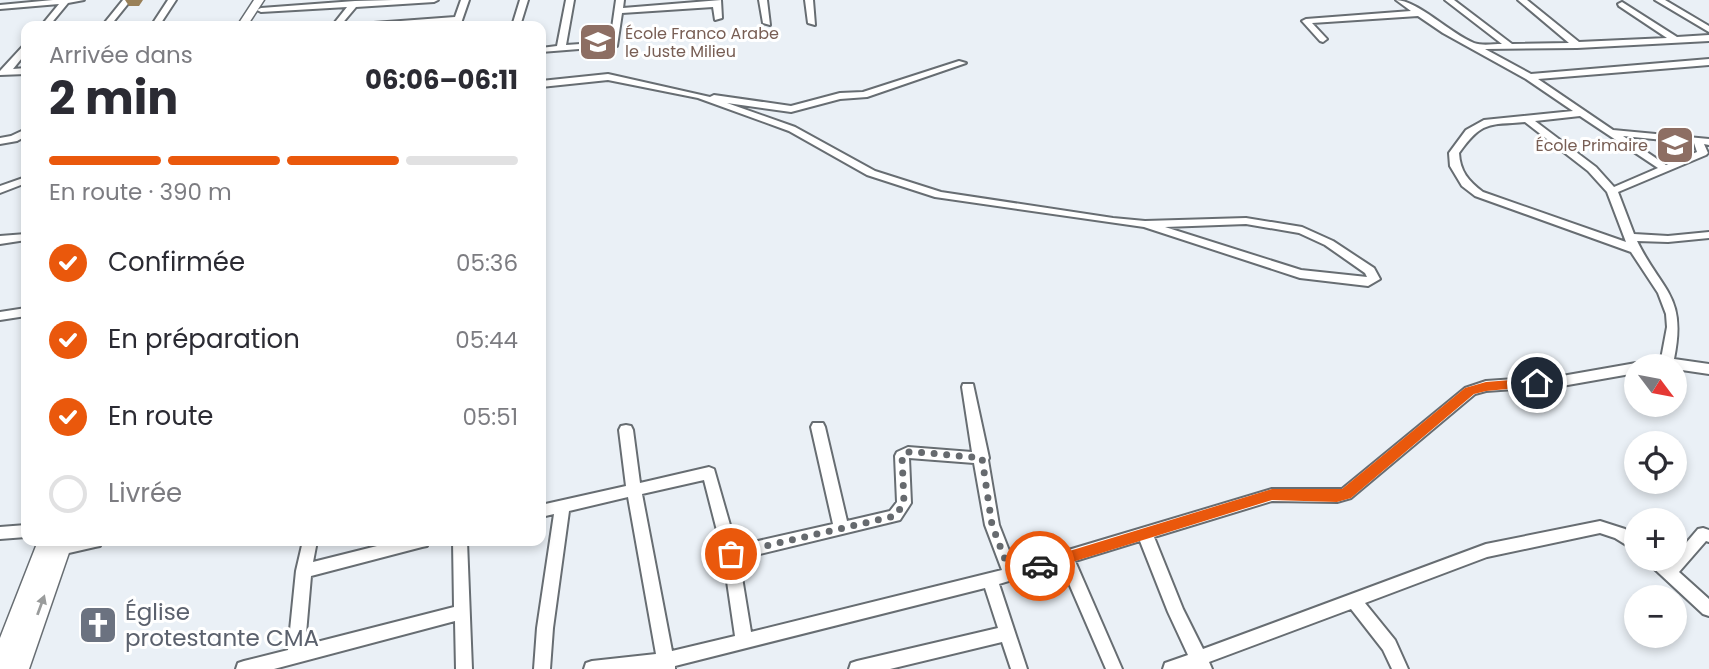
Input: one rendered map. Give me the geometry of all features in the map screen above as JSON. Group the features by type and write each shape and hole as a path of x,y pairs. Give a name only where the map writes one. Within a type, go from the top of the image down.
{"main road":[{"path":"246,21 268,0"},
{"path":"0,666 56,546"},
{"path":"18,669 56,546"}],"street":[{"path":"0,6 5,0"},
{"path":"0,6 80,0"},
{"path":"110,21 127,0"},
{"path":"158,21 172,0"},
{"path":"260,5 434,0"},
{"path":"458,21 465,0"},
{"path":"518,21 524,0"},
{"path":"561,49 570,0"},
{"path":"546,50 615,44 620,0"},
{"path":"763,0 767,23"},
{"path":"809,0 811,23"},
{"path":"1400,0 1529,77 1665,169"},
{"path":"1449,0 1510,46"},
{"path":"1522,0 1577,45"},
{"path":"1659,0 1709,30"},
{"path":"49,21 66,1"},
{"path":"341,21 355,2"},
{"path":"618,11 717,2 718,18"},
{"path":"1622,4 1676,40"},
{"path":"1323,39 1306,21 1420,13"},
{"path":"1475,47 1709,38"},
{"path":"3,73 21,53"},
{"path":"1529,77 1709,62"},
{"path":"546,83 608,76 700,96 790,109 840,96 864,94 962,63"},
{"path":"3,73 21,71"},
{"path":"700,96 792,129 871,173 908,186 983,203 1145,224 1246,221 1302,230 1329,243 1370,271 1374,279 1368,282 1300,274 1145,224"},
{"path":"1582,113 1484,123 1469,132 1454,153 1455,166 1466,184 1479,194 1633,243 1709,235"},
{"path":"1527,119 1592,169 1612,191 1633,243 1674,314 1674,336 1669,354"},
{"path":"1609,132 1709,142"},
{"path":"0,141 21,135"},
{"path":"1612,191 1703,153 1697,141"},
{"path":"0,190 21,182"},
{"path":"0,240 21,238"},
{"path":"0,316 21,313"},
{"path":"1687,366 1709,369"},
{"path":"592,669 666,665 744,641 1011,575 1272,495 1346,494 1470,391 1486,386 1562,381 1624,370"},
{"path":"968,387 992,525 1011,575"},
{"path":"818,428 841,527"},
{"path":"626,430 666,665"},
{"path":"731,554 895,516 901,510 905,494 901,463 902,456 908,452 982,458"},
{"path":"546,510 709,473 731,554 744,641"},
{"path":"542,669 545,628 563,505"},
{"path":"1171,669 1201,663 1353,600 1486,551 1600,527 1624,536"},
{"path":"0,533 21,531"},
{"path":"1145,534 1175,612 1201,663"},
{"path":"1709,536 1703,534 1669,573 1709,609"},
{"path":"296,655 309,546"},
{"path":"304,571 402,546"},
{"path":"460,546 464,669"},
{"path":"1066,559 1114,669"},
{"path":"990,580 1020,669"},
{"path":"1353,600 1389,645 1401,669"},
{"path":"244,669 462,612"},
{"path":"857,669 1008,633"}],"way so far":[{"path":"731,554 895,516 904,503 902,456 908,452 917,452 982,458 992,525 1011,575 1040,566"}],"place":[{"name":"École Franco Arabe le Juste Milieu","path":"598,42"},
{"name":"École Primaire","path":"1675,145"},
{"name":"Église protestante CMA","path":"98,625"}],"route":[{"path":"1040,566 1272,495 1346,494 1470,391 1486,386 1537,383"}]}
